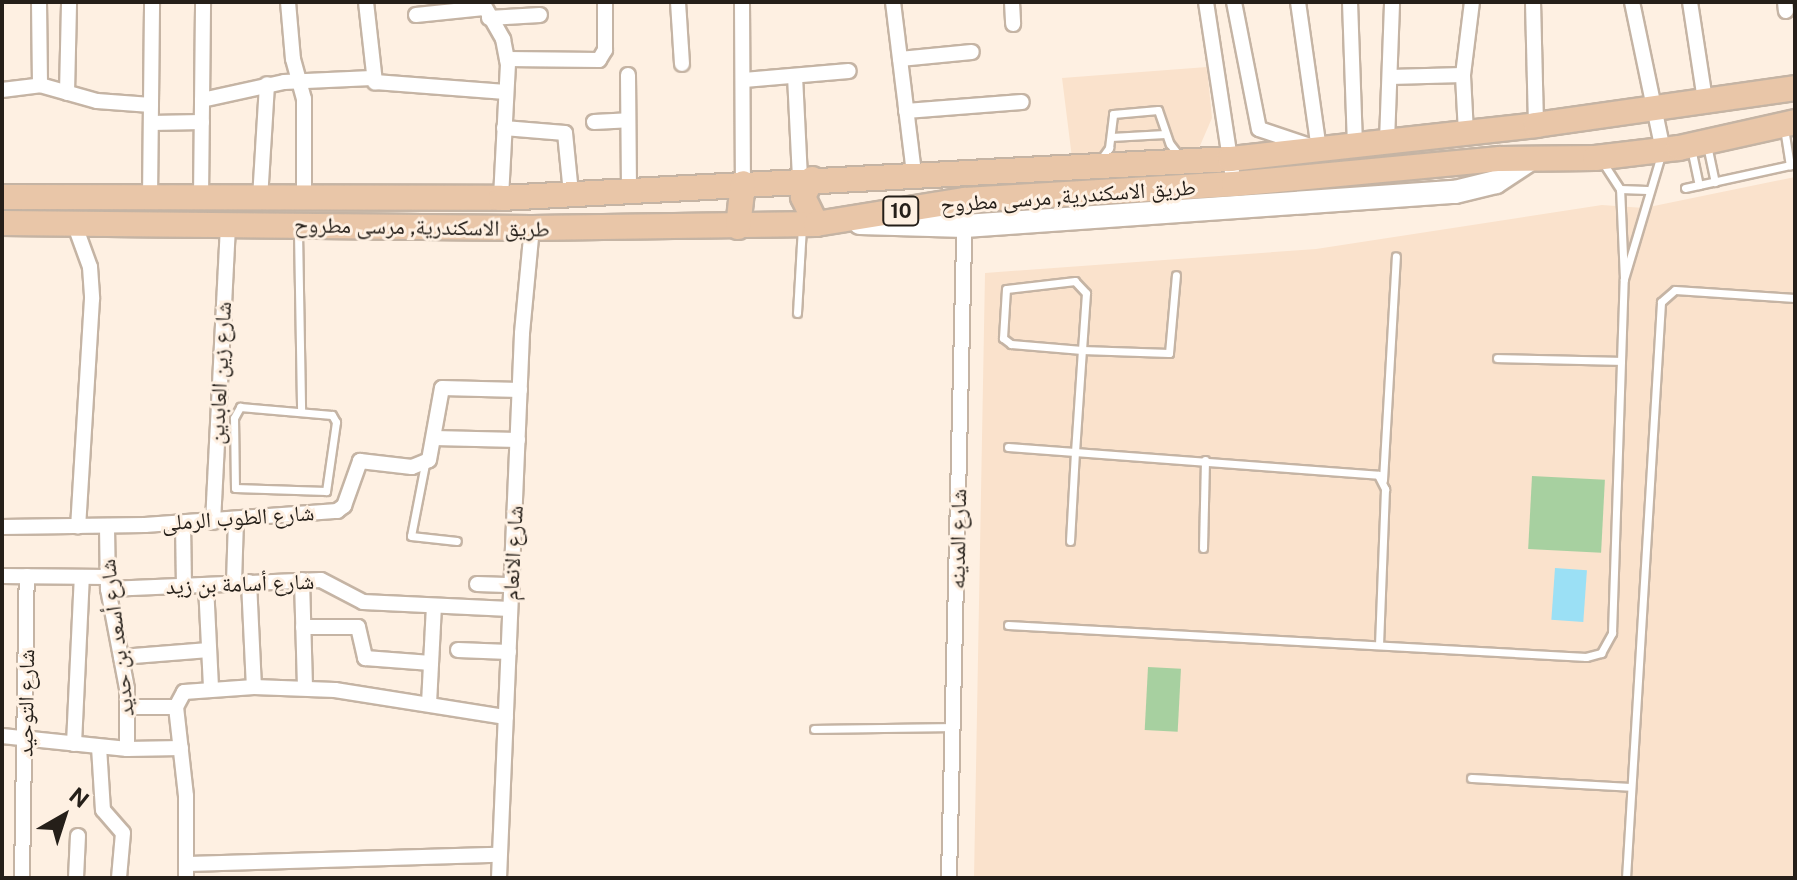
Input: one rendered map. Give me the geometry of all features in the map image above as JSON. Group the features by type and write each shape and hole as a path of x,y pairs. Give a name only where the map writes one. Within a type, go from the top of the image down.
{"main road":[{"name":"طريق الاسكندرية, مرسى مطروح","path":"2,197 501,198 806,179 1230,159 1536,125 1795,88"},
{"name":"طريق الاسكندرية, مرسى مطروح","path":"2,223 532,228 809,225 965,200 1234,184 1663,151 1789,123"},
{"path":"843,220 965,226 1455,192 1496,182 1531,159"},
{"path":"806,179 803,197 809,225"},
{"path":"738,227 743,183"}],"street":[{"path":"39,2 40,85"},
{"path":"67,93 69,2"},
{"path":"150,199 152,2"},
{"path":"201,199 203,2"},
{"path":"288,2 301,81 304,199"},
{"path":"366,2 372,78"},
{"path":"507,59 599,60 605,50 605,2"},
{"path":"678,2 682,64"},
{"path":"742,2 743,183"},
{"path":"893,2 914,174"},
{"path":"1012,2 1013,24"},
{"path":"1206,2 1234,184"},
{"path":"1234,2 1259,129 1316,149 1298,2"},
{"path":"1350,2 1355,145"},
{"path":"1387,141 1392,2"},
{"path":"1466,133 1463,75 1472,2"},
{"path":"1533,2 1536,125"},
{"path":"1632,2 1663,151"},
{"path":"1690,2 1705,100"},
{"path":"485,9 503,39 507,59 501,198"},
{"path":"416,15 485,9 540,15"},
{"path":"900,59 972,52"},
{"path":"1215,61 1243,57"},
{"path":"744,80 849,71"},
{"path":"628,75 629,190"},
{"path":"1390,77 1463,75"},
{"path":"795,76 806,179"},
{"path":"202,100 267,84 372,78 393,87 506,92"},
{"path":"260,199 267,84"},
{"path":"2,90 40,85 67,93 151,105"},
{"path":"906,111 1022,102"},
{"path":"594,122 628,120"},
{"path":"151,123 202,122"},
{"path":"504,128 565,133 571,193"},
{"name":"شارع المدينه","path":"949,878 965,200"},
{"path":"74,223 90,267 92,299 78,527"},
{"name":"شارع زين العابدين","path":"213,522 228,225"},
{"name":"شارع الانعام","path":"499,878 520,390 532,228"},
{"path":"425,464 434,438 442,388 520,390"},
{"path":"434,438 518,440"},
{"name":"شارع الطوب الرملى","path":"2,527 107,527 213,522 340,510 362,460 425,464"},
{"path":"236,520 254,687"},
{"path":"183,523 184,586"},
{"name":"شارع أسعد بن حديد","path":"107,527 107,583 128,707 127,749"},
{"name":"شارع أسامة بن زيد","path":"2,576 82,577 107,583 184,586 302,580 328,583 363,602 510,609"},
{"name":"شارع التوحيد","path":"22,878 27,576"},
{"path":"74,744 82,577"},
{"path":"302,580 305,688"},
{"path":"477,584 512,585"},
{"path":"206,585 211,689"},
{"path":"429,704 434,606"},
{"path":"303,627 358,627 365,658 431,663"},
{"path":"121,657 209,650"},
{"path":"458,650 509,652"},
{"path":"499,855 186,871 181,748 176,707 184,692 254,687 305,688 506,717"},
{"path":"128,707 176,707"},
{"path":"2,736 127,749 181,748"},
{"path":"99,747 103,810 123,833 119,878"},
{"path":"76,878 78,836"}],"lane":[{"path":"1094,166 1111,137 1113,114 1158,110 1165,134 1185,161"},
{"path":"1685,188 1792,165 1789,123"},
{"path":"1111,137 1165,134"},
{"path":"1698,144 1715,182"},
{"path":"1698,144 1699,185"},
{"path":"1624,279 1647,190 1663,151"},
{"path":"1008,625 1586,657 1607,648 1612,633 1624,279 1620,189 1615,177 1595,158"},
{"path":"1620,189 1647,190"},
{"path":"797,313 809,225"},
{"path":"298,226 296,356 304,377 301,411"},
{"path":"1379,645 1383,480 1396,256"},
{"path":"1070,541 1075,452 1082,350 1086,293 1080,283 1006,289 1006,342 1082,350 1169,353 1176,275"},
{"path":"1626,878 1661,302 1675,290 1795,298"},
{"path":"1497,358 1621,361"},
{"path":"237,409 301,411 328,413 336,422 326,491 235,488 237,409"},
{"path":"1008,447 1368,472 1383,480"},
{"path":"1203,548 1205,460"},
{"path":"425,464 411,536 457,541"},
{"path":"814,729 953,727"},
{"path":"1471,778 1631,787"}],"shaded area":[{"path":"1207,67 1212,118 1199,148 1072,158 1062,78"},
{"path":"1795,177 1795,878 974,878 985,273 1316,249 1602,205 1644,208"}],"green space":[{"path":"1532,476 1605,480 1601,553 1528,549"},
{"path":"1148,667 1181,669 1178,732 1145,730"}],"water":[{"path":"1555,568 1587,570 1583,622 1551,620"}]}
